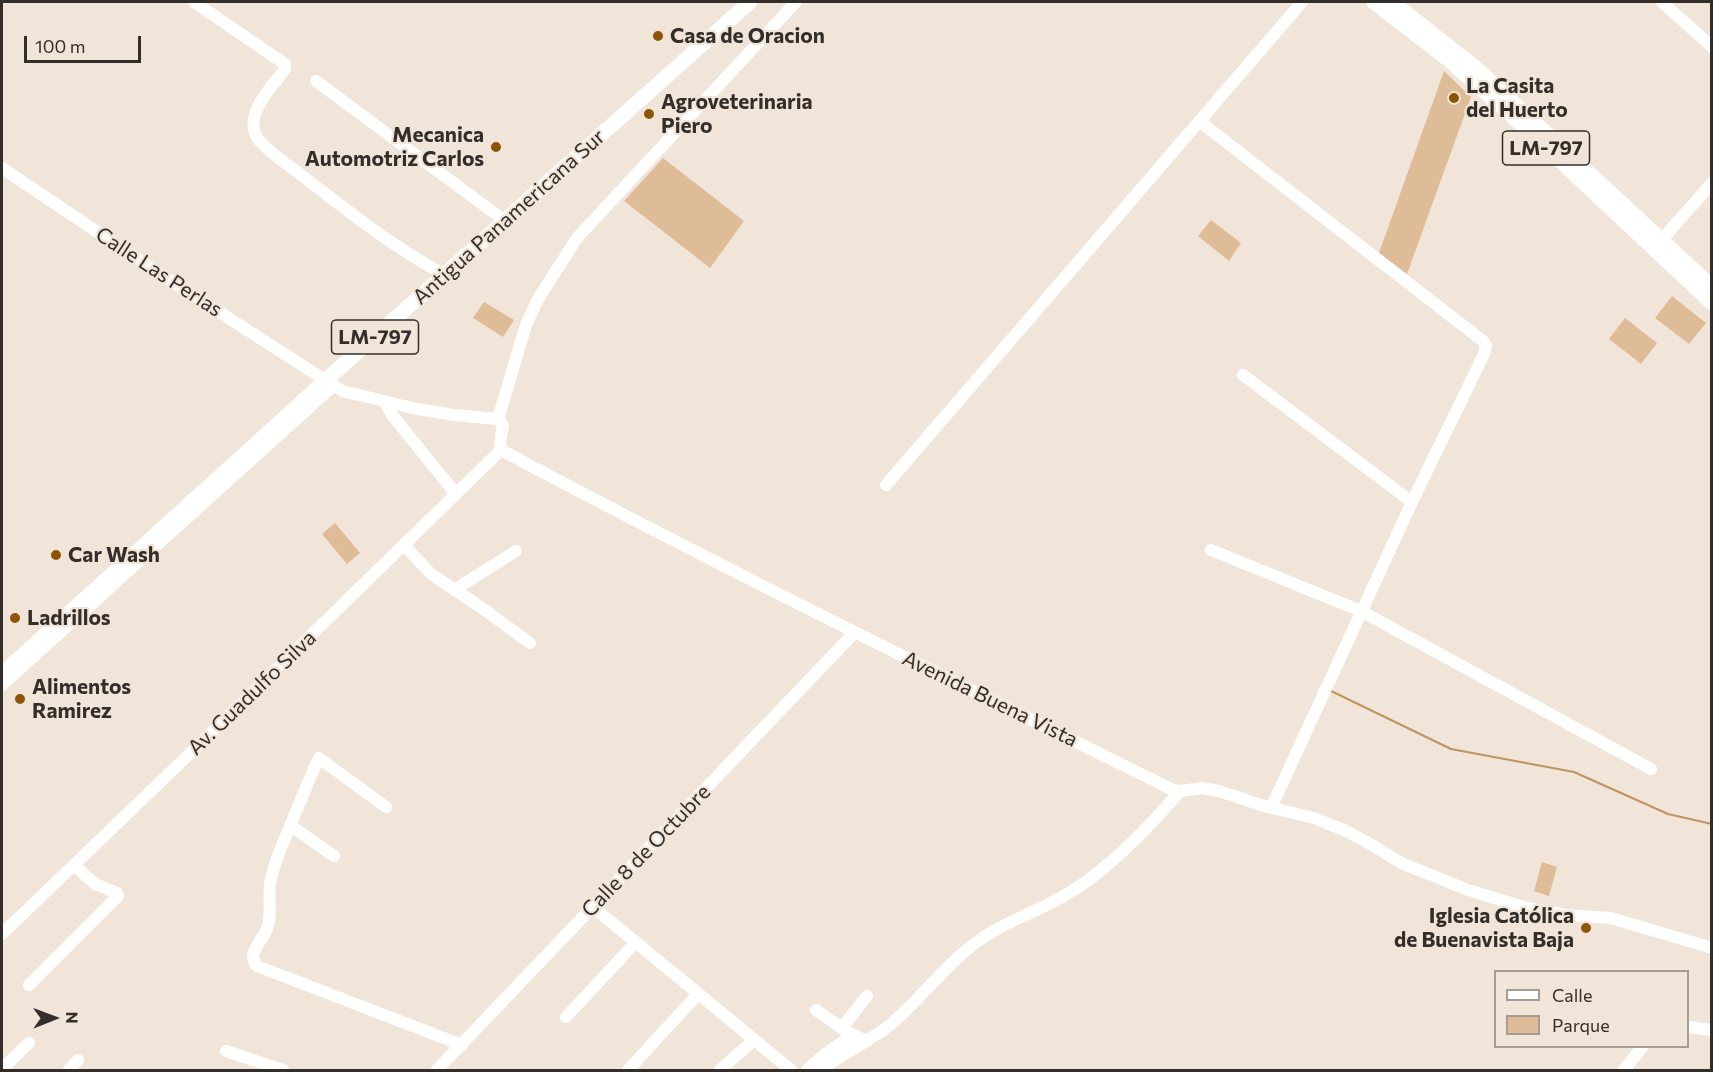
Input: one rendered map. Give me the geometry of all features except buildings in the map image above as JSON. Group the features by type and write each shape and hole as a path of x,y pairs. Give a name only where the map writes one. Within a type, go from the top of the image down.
{"main road":[{"name":"Antigua Panamericana Sur","path":"2,661 325,381 736,2"},
{"name":"Antigua Panamericana Sur","path":"325,381 436,270 497,215 750,2"},
{"name":"LM-797","path":"1374,2 1449,60 1657,244 1712,287"},
{"name":"LM-797","path":"1392,2 1477,69 1657,244 1712,303"},
{"name":"Antigua Panamericana Sur","path":"2,674 182,505"}],"street":[{"path":"194,2 285,64 285,69 263,98 254,117 254,128 258,139 272,153 370,229 436,270"},
{"path":"498,419 526,325 538,299 577,238 796,2"},
{"path":"886,485 1302,2"},
{"path":"1662,2 1712,47"},
{"path":"316,81 497,215"},
{"path":"1199,121 1485,344 1479,365 1412,502 1270,808"},
{"name":"Calle Las Perlas","path":"2,168 325,381"},
{"path":"1657,244 1712,183"},
{"path":"1243,375 1412,502"},
{"path":"2,685 325,381 342,391 385,402 454,415 498,419 503,425 501,450"},
{"path":"385,402 392,415 456,494"},
{"name":"Av. Guadulfo Silva","path":"2,934 501,450"},
{"name":"Avenida Buena Vista","path":"501,450 567,487 1160,783 1180,791 1202,788 1219,791 1270,808 1314,818 1363,840 1401,863 1478,893 1527,908 1566,915 1611,918 1712,948"},
{"path":"404,544 431,574 530,643"},
{"path":"1211,550 1361,611 1651,769"},
{"path":"454,590 516,551"},
{"name":"Calle 8 de Octubre","path":"437,1071 855,632"},
{"path":"386,807 319,758 276,860 270,881 268,928 257,946 253,961 257,966 462,1045"},
{"path":"821,1071 889,1026 954,960 987,935 1076,889 1122,853 1180,791"},
{"path":"291,826 334,856"},
{"path":"29,986 118,896 117,893 94,884 74,865"},
{"path":"593,907 791,1071"},
{"path":"566,1017 636,942"},
{"path":"628,1071 698,994"},
{"path":"807,1071 848,1031 867,996"},
{"path":"816,1010 867,1041"},
{"path":"1689,1027 1712,1030"},
{"path":"720,1071 754,1040"},
{"path":"2,1069 29,1043"},
{"path":"1624,1071 1642,1048"},
{"path":"226,1051 284,1071"},
{"path":"69,1071 78,1060"}],"green space":[{"path":"1444,71 1471,97 1407,274 1379,253"},
{"path":"663,158 744,221 710,268 624,201"},
{"path":"1211,220 1241,243 1229,261 1198,236"},
{"path":"1672,296 1706,323 1689,344 1655,318"},
{"path":"484,302 514,320 503,337 473,318"},
{"path":"1625,318 1657,343 1641,364 1609,339"},
{"path":"335,523 360,553 347,564 322,534"},
{"path":"1542,862 1557,867 1549,896 1534,891"}],"waterway":[{"path":"1329,690 1451,749 1574,772 1668,814 1712,824"}],"place":[{"name":"Casa de Oracion","path":"658,36"},
{"name":"La Casita del Huerto","path":"1454,98"},
{"name":"Agroveterinaria Piero","path":"649,114"},
{"name":"Mecanica Automotriz Carlos","path":"496,147"},
{"name":"Car Wash","path":"56,555"},
{"name":"Ladrillos","path":"15,618"},
{"name":"Alimentos Ramirez","path":"20,699"},
{"name":"Iglesia Católica de Buenavista Baja","path":"1586,928"}]}
